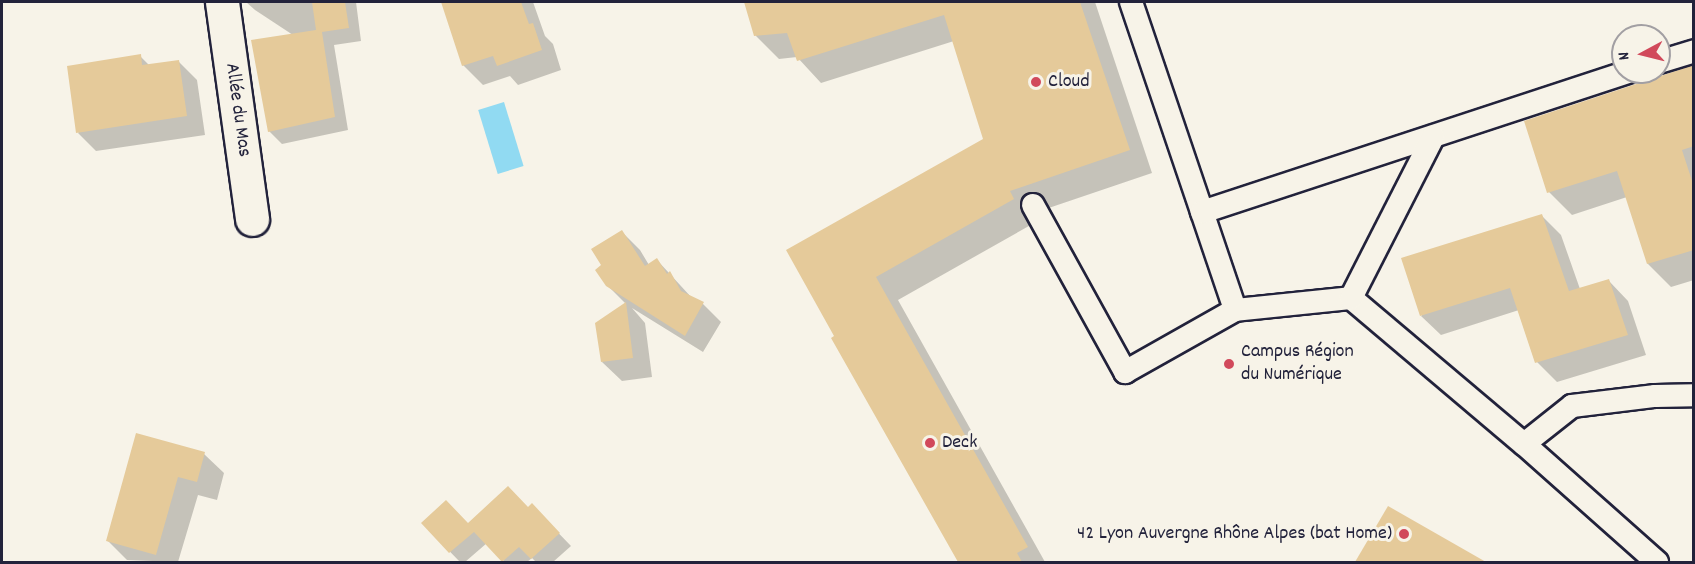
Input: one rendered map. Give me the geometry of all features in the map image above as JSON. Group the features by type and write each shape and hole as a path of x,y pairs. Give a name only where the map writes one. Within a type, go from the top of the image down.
{"street":[{"name":"Allée du Mas","path":"222,2 252,219"}],"lane":[{"path":"1131,2 1235,310"},
{"path":"1671,58 1694,51"},
{"path":"1202,212 1611,77"},
{"path":"1351,298 1433,136"},
{"path":"1033,205 1125,372 1235,310 1351,298 1524,444 1657,562"},
{"path":"1524,444 1572,406 1655,396 1694,395"}],"water":[{"path":"504,102 524,166 498,174 478,110"}],"building":[{"path":"312,2 345,2 349,28 322,32 335,117 268,132 251,40 316,30"},
{"path":"441,2 521,2 529,24 533,23 542,50 497,66 493,56 462,66"},
{"path":"744,2 1080,2 1130,150 1010,191 1014,199 876,277 1028,547 1017,553 1022,562 958,562 831,338 834,336 786,250 983,139 944,15 797,61 787,33 754,36"},
{"path":"141,54 142,65 179,60 187,116 76,133 67,66"},
{"path":"1694,65 1694,146 1682,150 1694,187 1694,250 1647,264 1617,171 1547,193 1524,121 1636,84 1671,84 1671,73"},
{"path":"1542,214 1569,291 1609,279 1628,335 1535,363 1510,288 1420,316 1401,258"},
{"path":"622,230 645,266 657,258 667,274 670,271 681,291 704,302 685,336 606,286 595,270 601,265 591,249"},
{"path":"626,302 633,358 601,362 595,323"},
{"path":"136,433 205,452 197,482 178,477 156,555 106,541"},
{"path":"508,486 528,507 532,503 560,533 531,559 519,547 502,562 474,532 449,553 421,523 446,500 468,523"},
{"name":"42 Lyon Auvergne Rhône Alpes (bat Home)","path":"1388,506 1486,562 1355,562"}],"place":[{"name":"Cloud","path":"1036,82"},
{"name":"Campus Région du Numérique","path":"1229,364"},
{"name":"Deck","path":"930,443"},
{"name":"42 Lyon Auvergne Rhône Alpes (bat Home)","path":"1404,534"}]}
